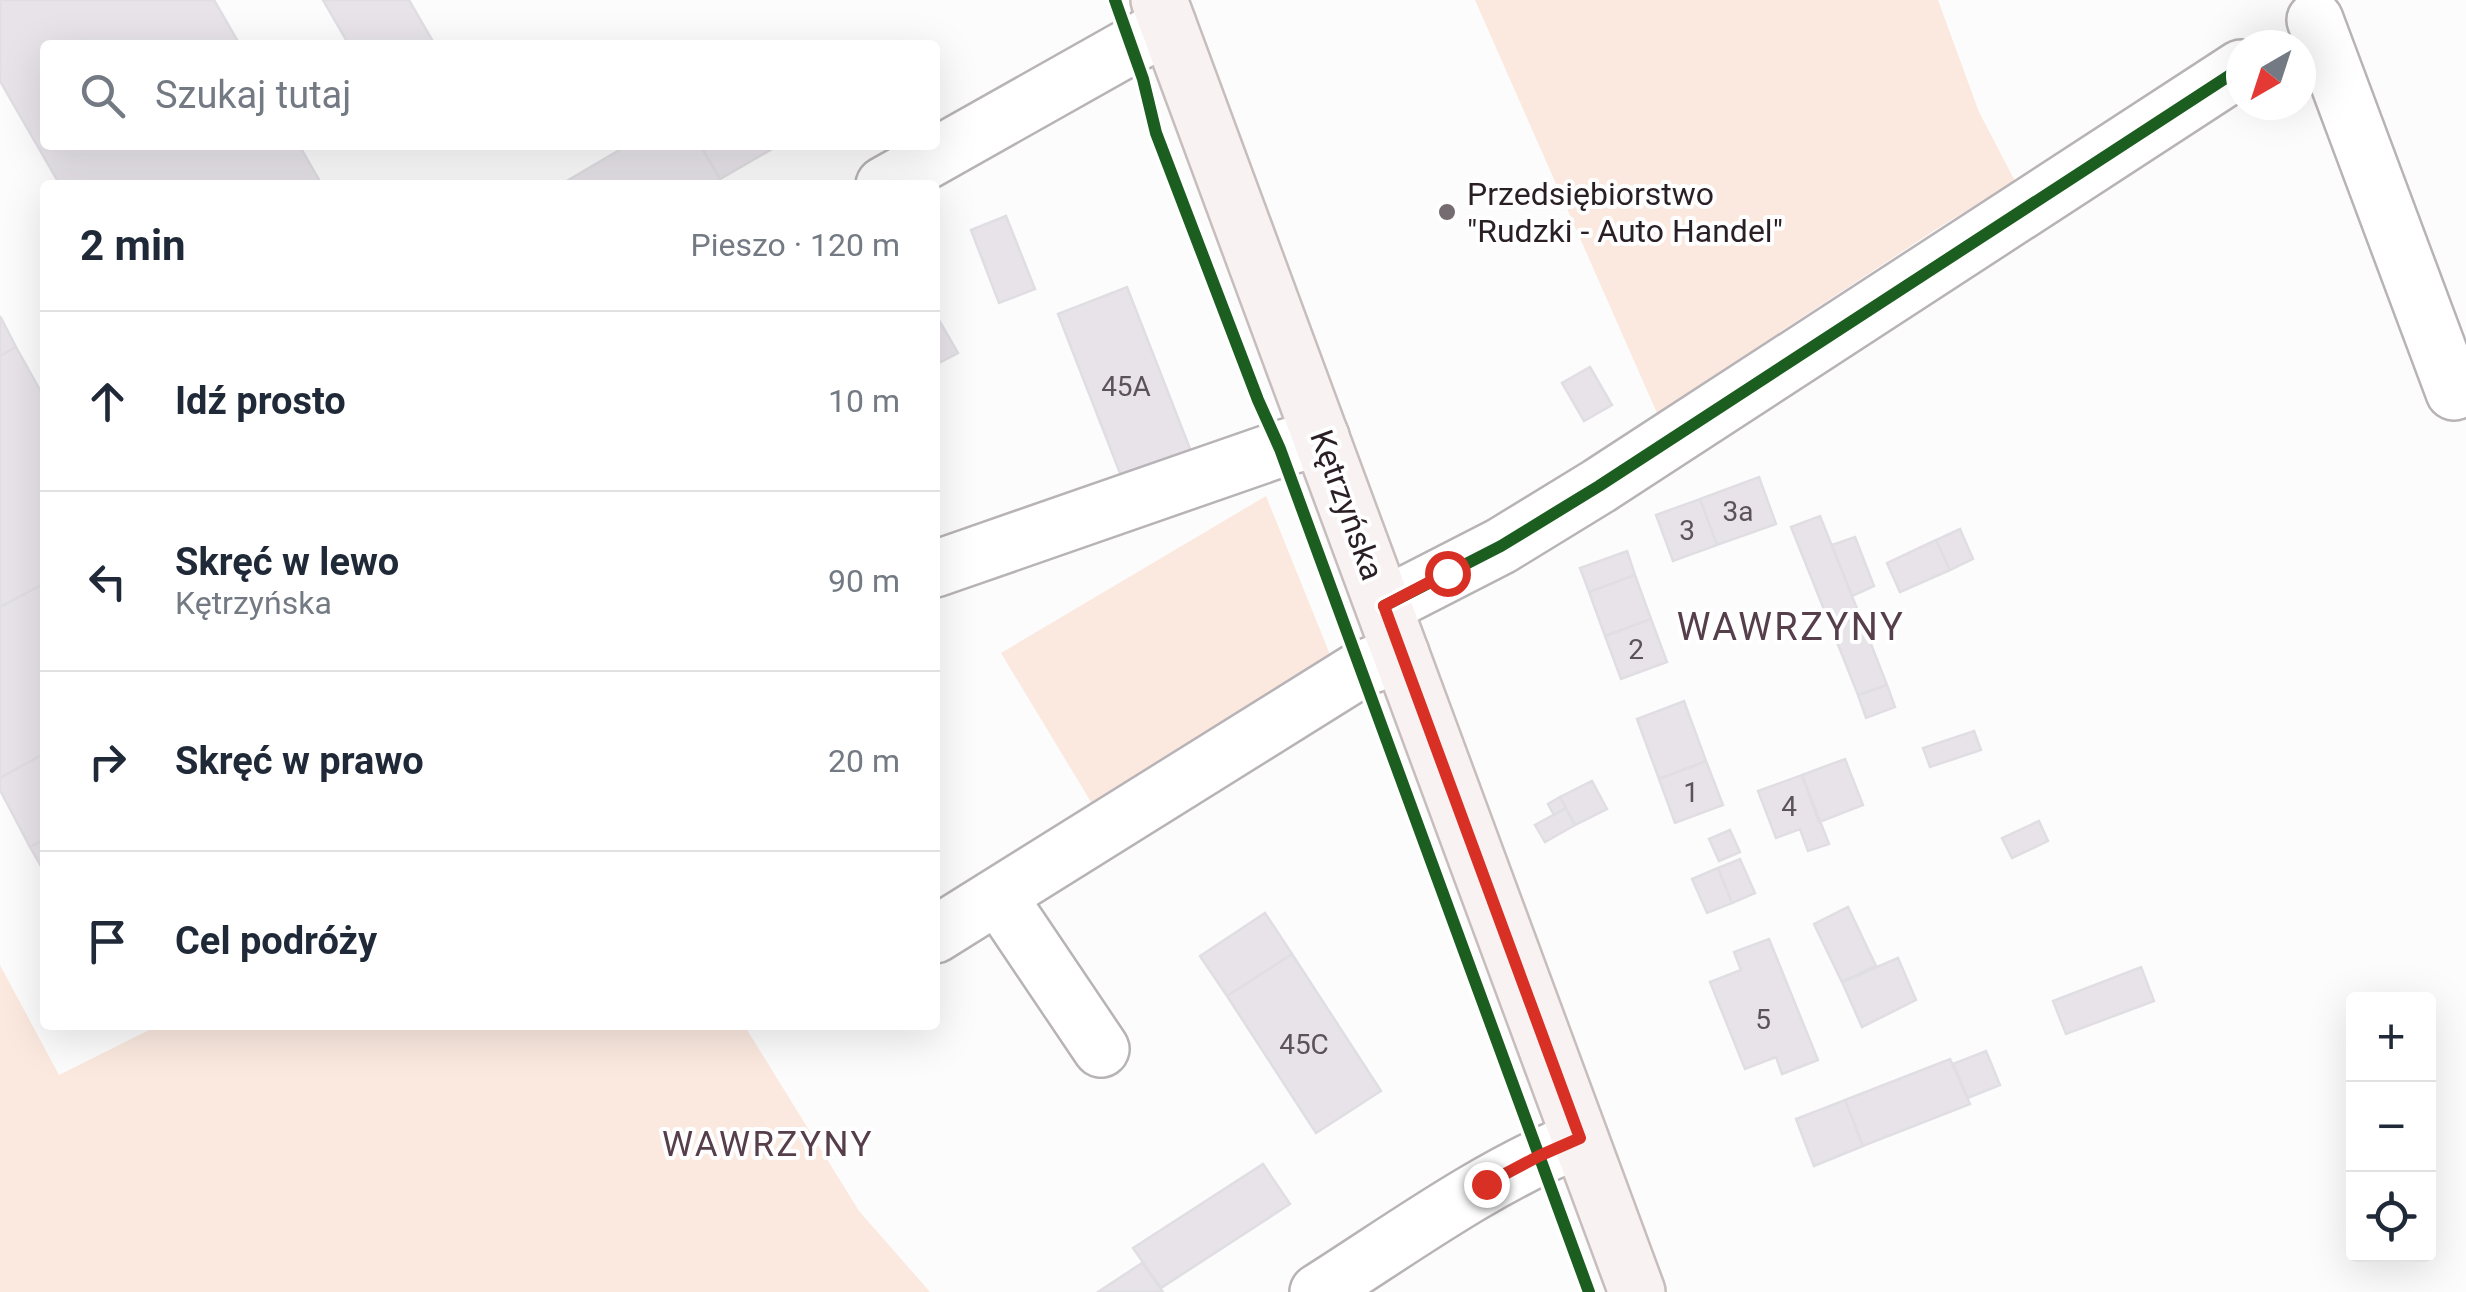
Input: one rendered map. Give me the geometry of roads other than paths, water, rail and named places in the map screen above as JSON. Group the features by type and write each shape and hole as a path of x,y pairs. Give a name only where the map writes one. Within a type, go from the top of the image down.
{"main road":[{"name":"Kętrzyńska","path":"1163,13 1636,1292"}],"street":[{"path":"892,180 1163,13"},
{"path":"2312,22 2454,392"},
{"path":"940,932 1361,668 1393,630 1501,546 2226,78"},
{"path":"940,567 1321,437"},
{"path":"998,896 1101,1049"},
{"path":"1318,1292 1486,1184 1580,1138"}],"place":[{"name":"Przedsiębiorstwo \"Rudzki - Auto Handel\"","path":"1447,212"}],"district":[{"name":"WAWRZYNY","path":"1791,627"},
{"name":"WAWRZYNY","path":"768,1144"}]}
